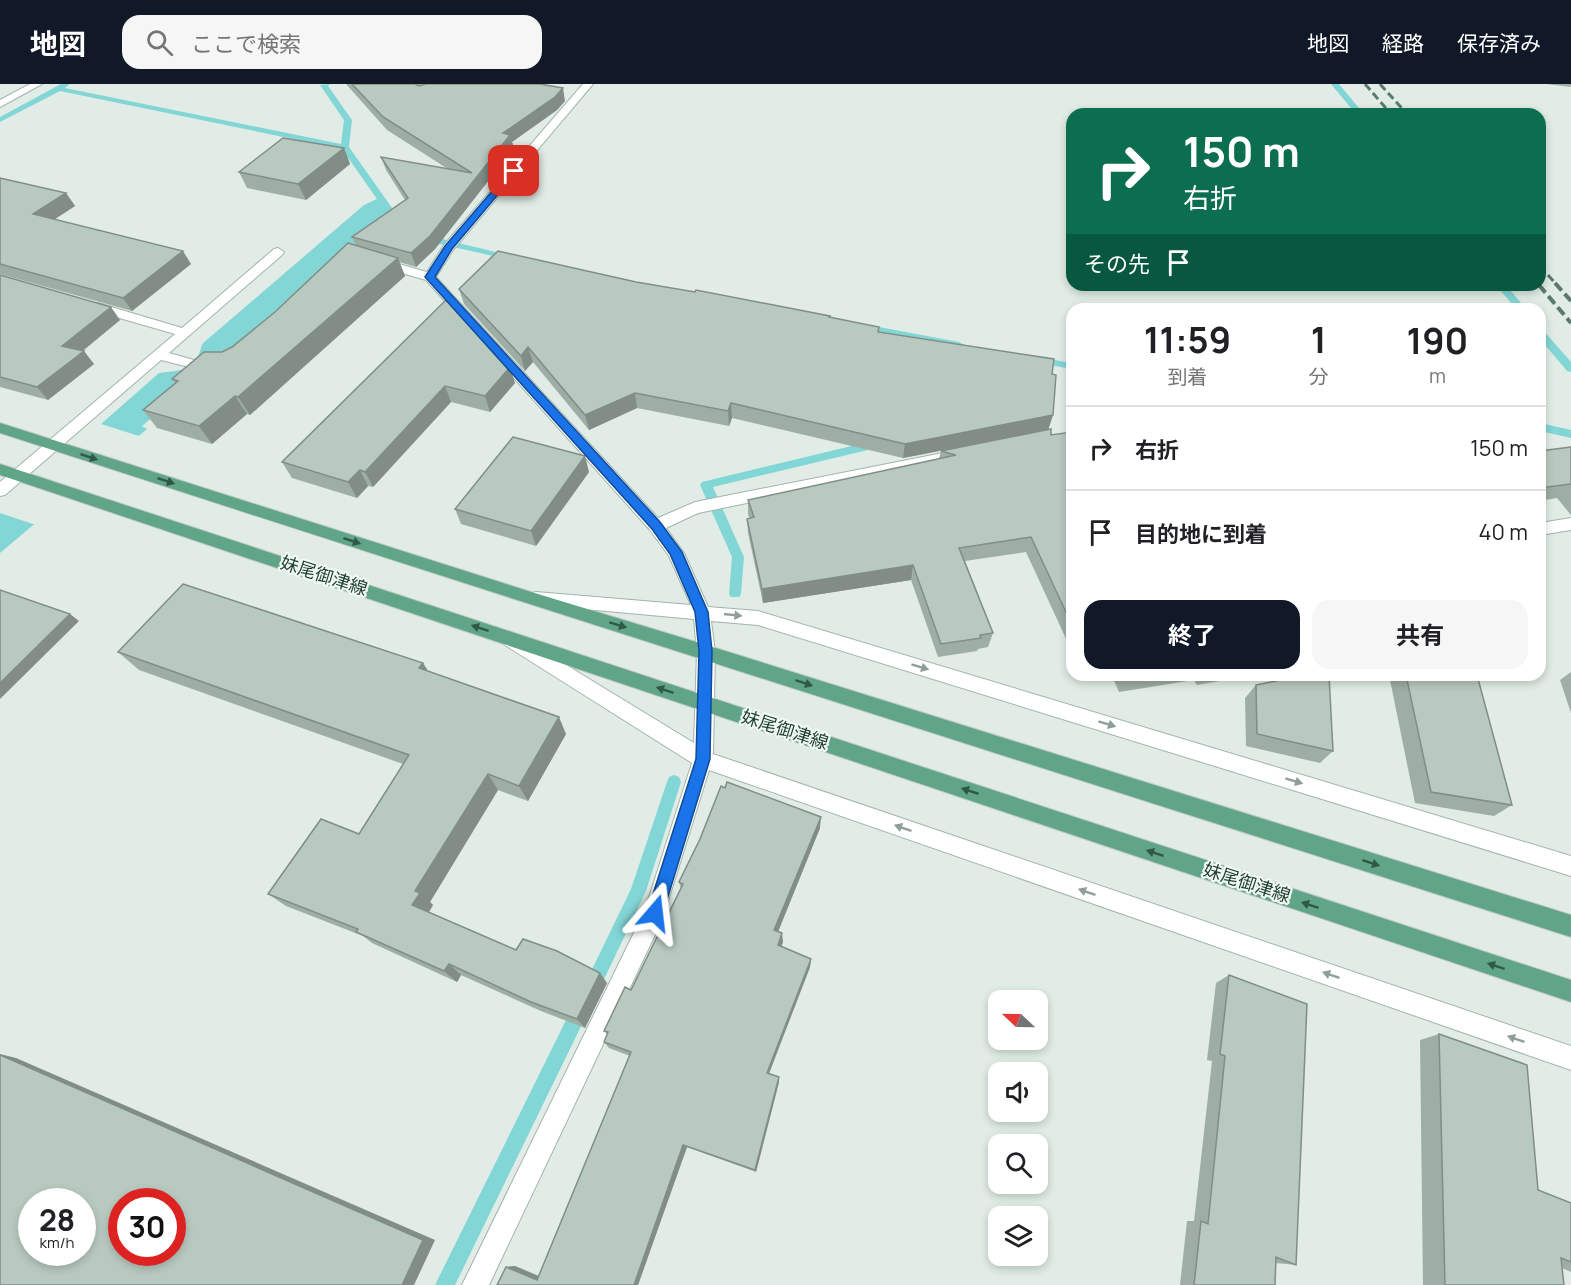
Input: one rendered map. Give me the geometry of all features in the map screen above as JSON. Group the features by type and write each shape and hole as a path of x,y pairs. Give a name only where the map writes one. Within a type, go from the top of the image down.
{"main road":[{"path":"0,429 528,598 706,651 1571,926"},
{"name":"妹尾御津線","path":"0,469 1571,991"}],"street":[{"path":"0,104 37,84"},
{"path":"430,277 451,244 588,84"},
{"path":"0,491 26,477 60,448 183,332 278,252"},
{"path":"364,258 430,277 656,526 676,552 702,612 706,651 703,759 655,913 475,1285"},
{"path":"80,302 183,332"},
{"path":"159,355 197,365 228,362"},
{"path":"656,526 695,508 968,453"},
{"path":"1546,527 1571,524"},
{"path":"528,598 758,618 1571,866"},
{"path":"504,636 703,759 1571,1058"}],"water":[{"path":"381,197 394,217 369,234 142,426 147,429 0,553 0,513 159,373 182,370 192,364 202,344 364,205"}],"pier":[{"path":"98,423 142,437 36,525 0,513 0,509"}],"building":[{"path":"352,84 415,84 419,86 426,84 540,84 563,88 555,97 503,133 510,135 430,236 411,253 352,237 408,198 381,157 472,173 383,117"},
{"path":"283,138 344,148 298,184 239,172"},
{"path":"0,178 66,193 33,214 183,251 123,298 0,264"},
{"path":"348,243 398,258 238,397 235,396 199,426 143,410 178,381 172,379 204,352 222,352 232,347 275,312"},
{"path":"498,251 636,282 695,292 696,290 830,316 879,327 878,332 1054,359 1052,374 1056,375 1053,415 905,444 731,403 728,411 635,393 585,415 528,347 521,356 459,289"},
{"path":"0,275 111,307 62,346 84,351 37,387 0,377"},
{"path":"448,298 510,367 485,396 445,386 365,472 360,470 348,482 282,462"},
{"path":"1051,429 1051,435 1066,433 1066,612 1031,537 959,548 993,633 980,635 981,638 941,644 913,565 762,589 747,519 754,517 748,500 956,455 941,451"},
{"path":"513,437 585,456 531,531 455,509"},
{"path":"1571,447 1571,484 1546,487 1546,450"},
{"path":"183,584 423,663 419,668 559,717 519,786 488,774 415,891 420,893 412,905 516,950 523,939 557,951 600,973 577,1019 531,1002 449,964 444,971 356,932 358,929 268,894 321,819 359,834 409,755 118,652"},
{"path":"0,590 70,614 0,683"},
{"path":"1276,681 1329,681 1333,751 1257,734 1256,685"},
{"path":"1407,681 1479,681 1512,805 1431,792"},
{"path":"727,782 821,817 774,930 782,933 778,945 811,959 767,1073 779,1077 755,1170 683,1145 634,1285 497,1285 506,1267 537,1280 631,1052 604,1042 608,1032 604,1031 625,987 631,990 683,884 679,882 700,839 721,786 725,788"},
{"path":"1229,975 1307,1004 1296,1265 1276,1257 1275,1285 1194,1285 1201,1221 1208,1224 1225,1056 1220,1054"},
{"path":"1439,1034 1527,1065 1538,1190 1571,1203 1571,1262 1561,1258 1564,1285 1445,1285"},
{"path":"0,1055 423,1240 402,1285 0,1285"}],"waterway":[{"path":"59,89 66,84"},
{"path":"326,84 324,85 348,120 345,147"},
{"path":"1335,84 1355,108"},
{"path":"0,120 59,89"},
{"path":"59,89 345,147"},
{"path":"345,147 394,217 401,222"},
{"path":"426,235 443,242 511,257"},
{"path":"1506,291 1516,303"},
{"path":"863,327 959,345"},
{"path":"1546,339 1571,369"},
{"path":"1037,360 1066,365"},
{"path":"1546,428 1571,434"},
{"path":"735,594 738,557 706,485 868,446 871,440"},
{"path":"591,988 638,891 674,782"},
{"path":"445,1285 581,1008"}],"railway":[{"path":"1365,84 1386,108"},
{"path":"1380,84 1402,108"},
{"path":"1546,273 1556,284"},
{"path":"1555,283 1571,301"},
{"path":"1544,291 1571,323"}],"route":[{"path":"514,171 448,248 430,277 656,526 676,552 702,612 706,651 703,759 655,913"}]}
